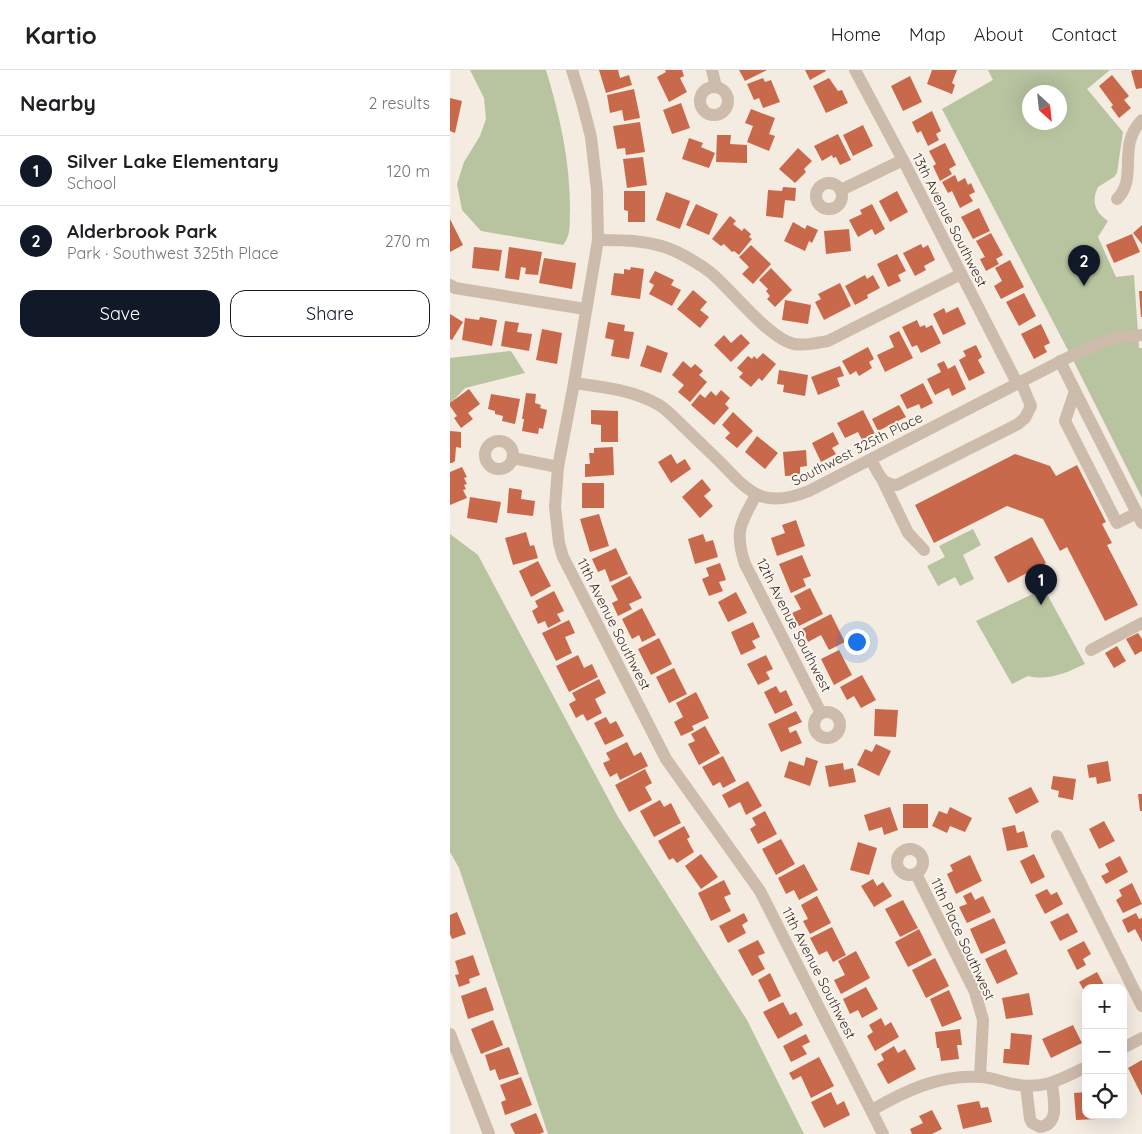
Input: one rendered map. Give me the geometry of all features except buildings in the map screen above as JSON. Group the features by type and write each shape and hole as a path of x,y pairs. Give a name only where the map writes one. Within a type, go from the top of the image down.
{"street":[{"name":"11th Avenue Southwest","path":"572,70 591,137 597,190 598,240 558,467 555,507 558,543 563,557 666,759 745,869 772,912 883,1134"},
{"path":"712,70 716,87"},
{"name":"13th Avenue Southwest","path":"855,70 1031,406 1025,418 1018,424 902,484 891,485 883,481"},
{"path":"1117,199 1124,192 1127,181 1129,140 1135,128 1142,120"},
{"path":"841,190 903,160"},
{"path":"598,240 632,240 656,244 677,252 709,271 778,338 793,344 828,341 961,274"},
{"path":"450,286 585,309"},
{"name":"Southwest 325th Place","path":"574,383 620,390 644,397 661,406 740,484 756,494 777,499 792,498 871,460 1060,361 1114,338 1142,335"},
{"path":"1060,361 1140,518 1117,523 1065,421 1075,391"},
{"path":"513,458 558,467"},
{"path":"871,460 908,533 924,550"},
{"name":"12th Avenue Southwest","path":"756,494 742,521 739,535 740,549 745,564 821,713"},
{"path":"1091,650 1142,623"},
{"path":"1057,836 1142,1006"},
{"name":"11th Place Southwest","path":"916,874 975,992 979,1004 983,1020 980,1077"},
{"path":"450,1034 489,1134"},
{"path":"1127,1046 1142,1038"},
{"path":"872,1110 900,1094 921,1085 946,1079 980,1077 1026,1086 1042,1086 1052,1084 1082,1069"},
{"path":"1026,1086 1030,1119 1032,1123 1040,1127 1049,1124 1054,1117 1052,1084"}],"green space":[{"path":"470,70 546,70 560,122 570,191 570,228 568,237 563,245 481,231 462,210 457,184 464,162 480,136 486,119 484,98"},
{"path":"988,70 1110,70 1087,89 1123,132 1117,173 1098,187 1095,202 1097,210 1108,221 1098,237 1116,277 1134,275 1139,348 1142,348 1142,498 1071,356 942,109 993,80"},
{"path":"511,351 525,373 465,388 450,404 450,358"},
{"path":"973,529 981,545 963,555 974,579 960,586 955,577 938,586 927,566 945,557 939,546"},
{"path":"450,534 478,555 618,817 747,1020 804,1134 548,1134 459,868 450,852"},
{"path":"1039,591 1047,594 1085,664 1050,677 1028,676 1012,684 976,621"}],"place":[{"name":"Alderbrook Park","path":"1084,286"},
{"name":"Silver Lake Elementary","path":"1041,605"}]}
